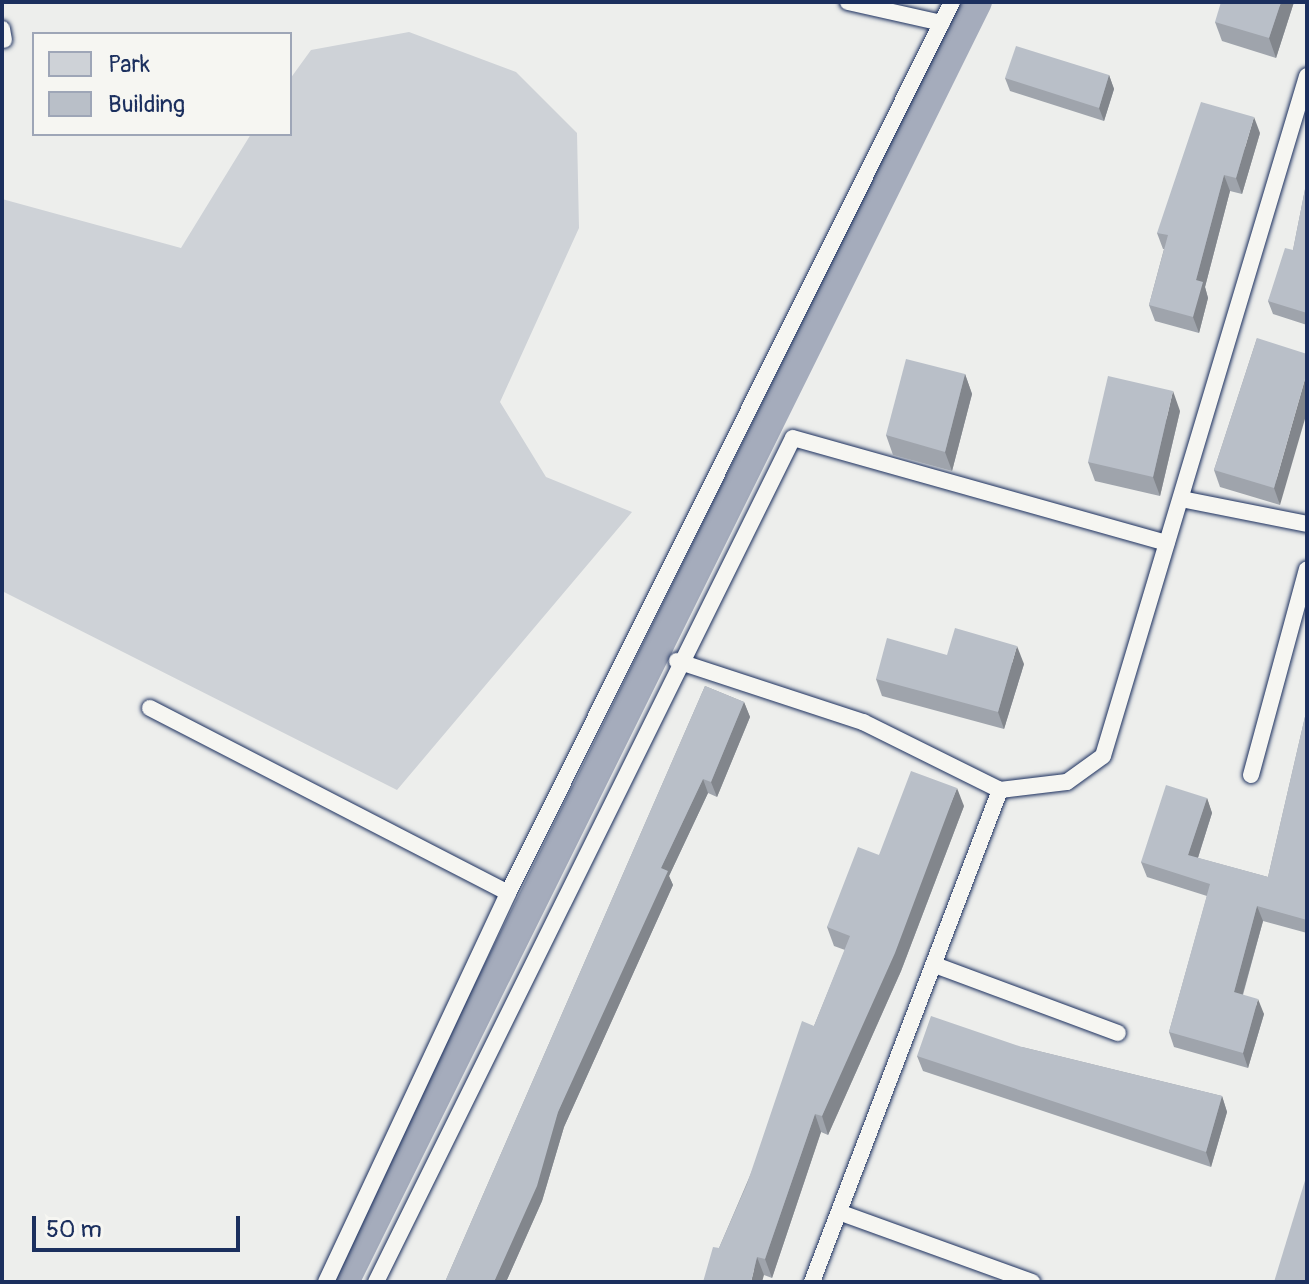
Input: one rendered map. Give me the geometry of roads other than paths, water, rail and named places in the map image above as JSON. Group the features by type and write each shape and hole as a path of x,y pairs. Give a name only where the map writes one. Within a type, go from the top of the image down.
{"lane":[{"path":"848,2 942,23"},
{"path":"326,1282 508,893 952,2"},
{"path":"677,661 863,722 1000,790 1067,782 1103,756 1307,76"},
{"path":"376,1282 677,661 793,438 1167,543"},
{"path":"1181,499 1307,524"},
{"path":"1251,775 1307,569"},
{"path":"150,708 508,893"},
{"path":"812,1282 829,1229 844,1214 1000,790"},
{"path":"935,965 1118,1033"},
{"path":"844,1214 1032,1282"}],"waterway":[{"path":"344,1282 977,2"}]}
